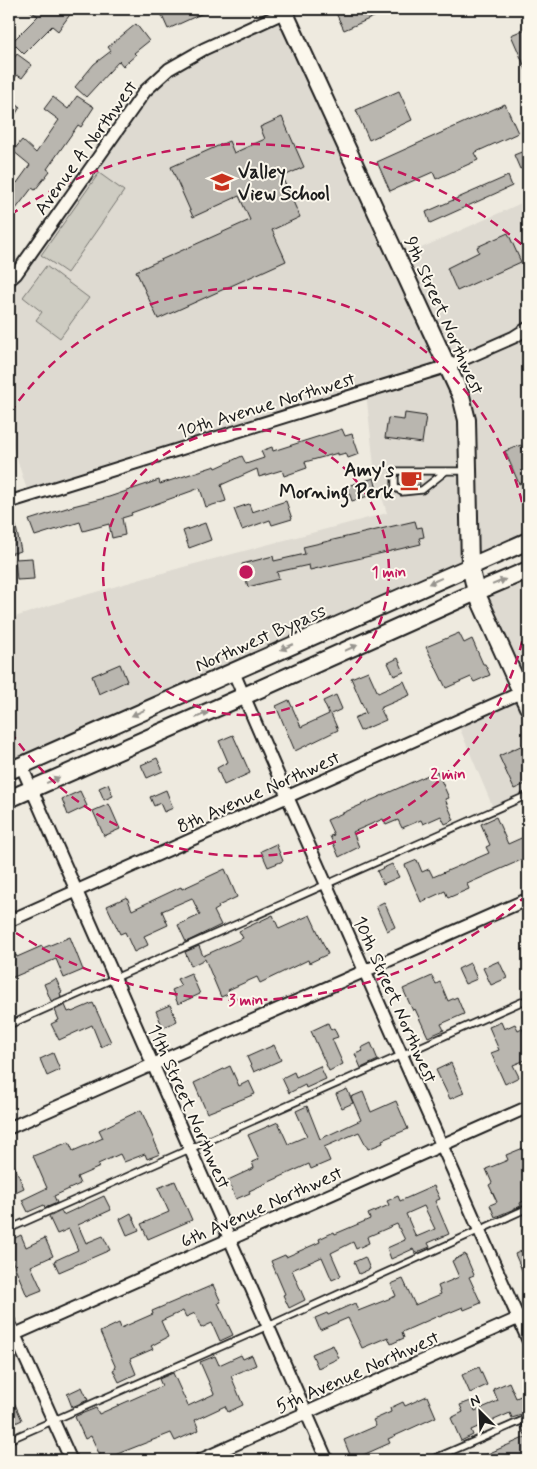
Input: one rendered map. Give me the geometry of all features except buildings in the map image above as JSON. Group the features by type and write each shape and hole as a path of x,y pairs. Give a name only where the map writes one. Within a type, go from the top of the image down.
{"main road":[{"name":"9th Street Northwest","path":"284,10 461,396 467,420 470,566 476,592 525,700"},
{"name":"Northwest Bypass","path":"15,768 528,541"},
{"path":"9,799 528,570"}],"street":[{"name":"Avenue A Northwest","path":"9,280 16,274 145,90 169,69 204,48 284,10"},
{"name":"10th Avenue Northwest","path":"9,502 448,366 514,337 528,328"},
{"name":"10th Street Northwest","path":"233,671 480,1230 523,1316 528,1340"},
{"name":"8th Avenue Northwest","path":"9,921 288,798 525,700"},
{"name":"11th Street Northwest","path":"15,768 32,789 327,1460"},
{"path":"9,1128 528,899"},
{"name":"6th Avenue Northwest","path":"12,1336 528,1107"},
{"name":"5th Avenue Northwest","path":"200,1460 523,1316"},
{"path":"9,1322 12,1336 71,1460"}],"lane":[{"path":"446,471 422,490 402,492 395,487 395,471 446,471 468,471"},
{"path":"9,1025 528,795"},
{"path":"9,1229 528,999"},
{"path":"9,1440 268,1326 528,1208"},
{"path":"431,1460 528,1418"}],"shaded area":[{"path":"285,12 399,258 528,200 528,541 9,771 9,619 54,604 187,566 387,513 375,475 366,392 29,496 9,435 9,280 145,91 204,49"},
{"path":"99,173 124,191 67,273 41,255"},
{"path":"46,266 89,298 60,338 36,320 42,312 23,297"},
{"path":"528,570 528,795 494,810 457,722 522,692 476,592"}],"place":[{"name":"Valley View School","path":"222,182"},
{"name":"Amy's Morning Perk","path":"411,480"}]}
